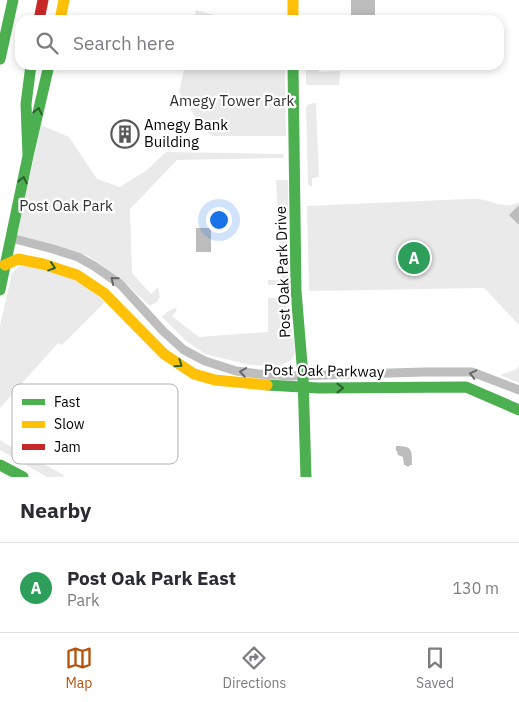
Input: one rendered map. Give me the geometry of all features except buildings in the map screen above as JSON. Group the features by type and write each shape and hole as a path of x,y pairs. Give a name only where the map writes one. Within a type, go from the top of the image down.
{"main road":[{"path":"0,59 13,0"},
{"path":"40,15 43,0"},
{"path":"61,15 64,0"},
{"path":"293,0 293,15"},
{"path":"28,156 26,104 30,70"},
{"path":"0,290 48,70"},
{"name":"Post Oak Park Drive","path":"293,70 296,291 304,382 306,477"},
{"name":"Post Oak Parkway","path":"5,265 18,260 44,264 77,275 104,293 164,354 194,374 215,380 228,382 304,382 466,387 519,410"},
{"path":"0,465 23,477"}],"street":[{"name":"Post Oak Parkway","path":"11,238 78,257 94,266 120,284 163,331 184,350 204,361 236,371 304,382 424,372 472,372 519,390"},
{"path":"140,330 152,319"}],"green space":[{"path":"196,10 214,15 195,15"},
{"name":"Amegy Tower Park","path":"184,70 285,70 286,136 213,136 204,130 179,92"},
{"path":"306,70 319,70 319,72 340,71 339,85 306,85"},
{"path":"316,103 319,177 312,178 312,187 308,184 306,108 308,104"},
{"name":"Post Oak Park","path":"41,125 69,137 97,179 120,187 147,170 166,152 284,154 283,158 177,160 130,209 132,273 151,294 158,287 160,296 157,302 150,306 123,281 89,256 17,236"},
{"path":"276,180 288,180 289,284 268,285 268,280 281,280"},
{"path":"479,199 504,205 519,202 519,325 483,288 309,291 307,206"},
{"path":"20,266 35,267 54,272 87,287 105,302 62,345 58,343 21,384 12,384 12,395 0,408 0,326 12,273"},
{"path":"268,298 287,298 295,350 293,359 280,366 250,365 205,354 186,341 162,317 175,308 177,310 172,316 199,337 268,332"},
{"path":"519,365 519,383 500,375 517,369"},
{"path":"0,440 12,447 12,457 0,450"},
{"path":"24,464 43,464 64,475 63,477 47,477"}],"shaded area":[{"path":"351,0 375,0 375,15 351,15"},
{"path":"519,205 519,224 518,224 509,215"},
{"path":"196,228 211,228 211,252 196,252"},
{"path":"396,446 405,447 410,450 412,465 408,467 404,465 403,457 398,455"}],"traffic: fast":[{"path":"0,59 13,0"},
{"path":"28,156 26,104 30,70"},
{"path":"0,290 48,70"},
{"path":"293,70 296,291 303,376 306,477"},
{"path":"267,385 318,388 466,387 519,410"},
{"path":"0,465 23,477"}],"traffic: slow":[{"path":"61,15 64,0"},
{"path":"293,0 293,15"},
{"path":"5,265 18,259 43,264 77,275 104,293 164,354 194,374 215,380 267,385"}],"traffic: jam":[{"path":"40,15 43,0"}],"place":[{"name":"Amegy Bank Building","path":"125,134"},
{"name":"Post Oak Park East","path":"414,258"}]}
